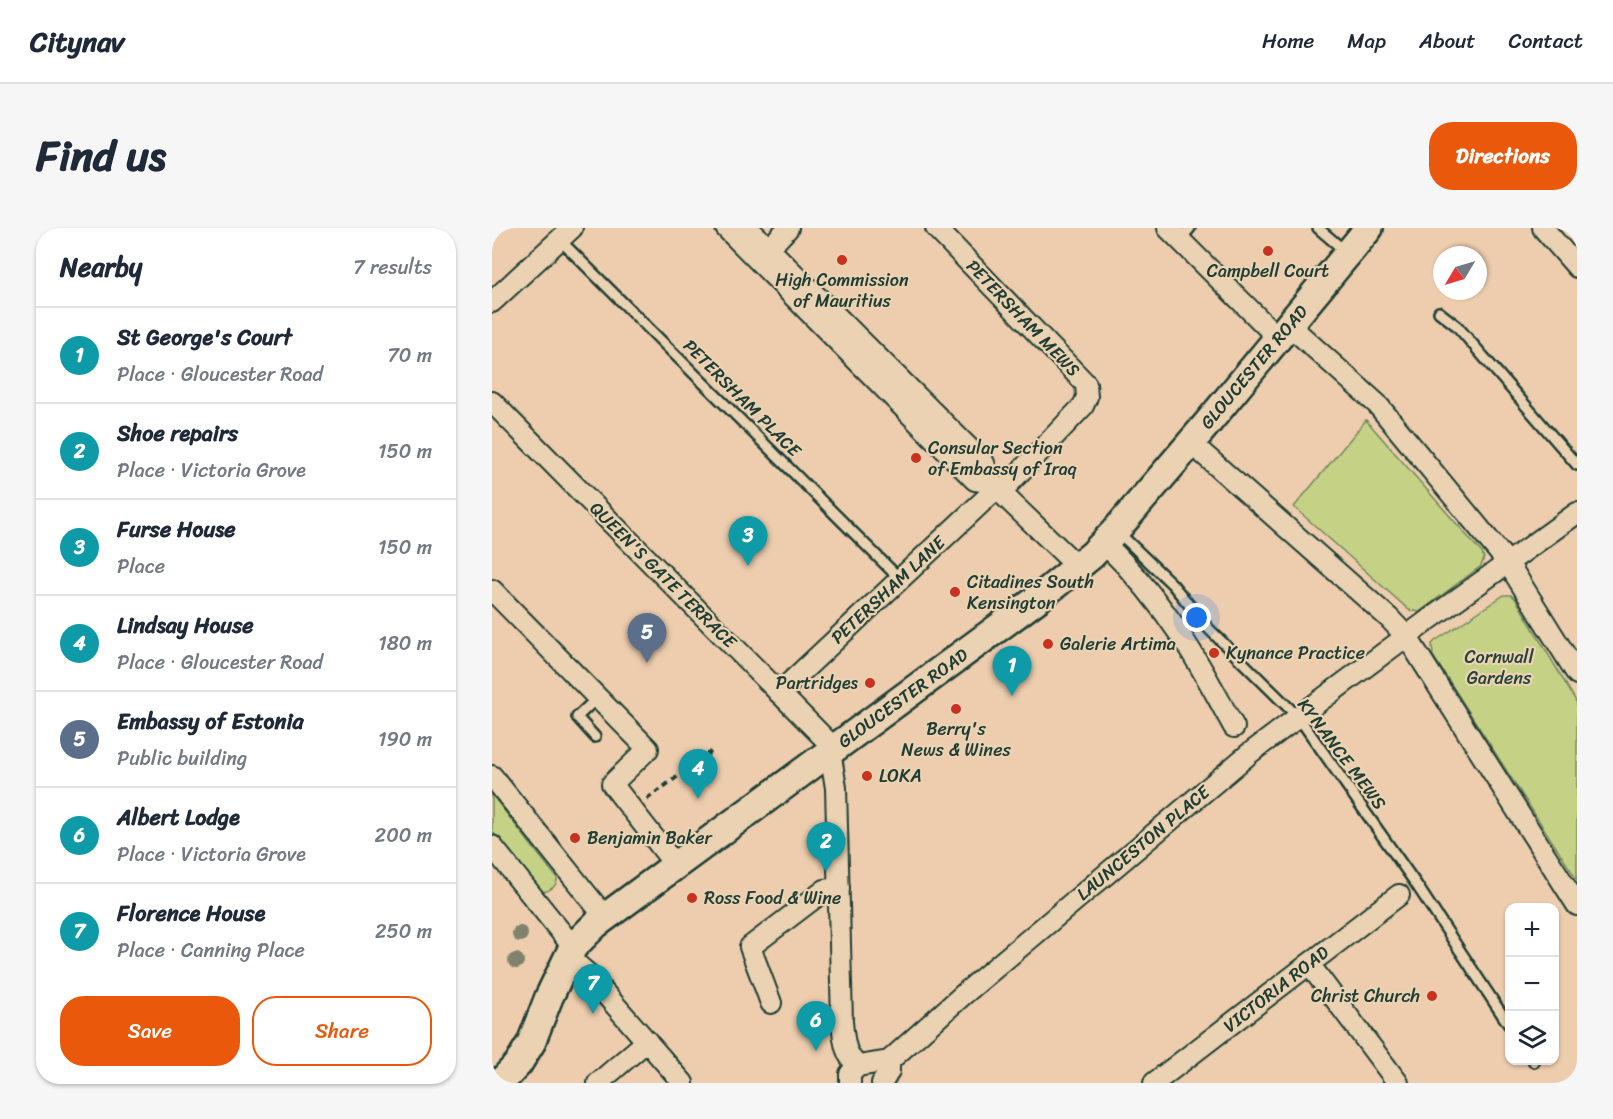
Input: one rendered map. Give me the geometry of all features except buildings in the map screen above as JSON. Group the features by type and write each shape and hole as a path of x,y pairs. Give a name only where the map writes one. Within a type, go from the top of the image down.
{"main road":[{"name":"GLOUCESTER ROAD","path":"569,954 604,917 1078,567 1110,537 1191,443 1369,228"},
{"path":"500,1083 518,1064 531,1043 569,954"}],"street":[{"path":"726,228 763,254 975,480 996,487 1078,567"},
{"path":"748,228 763,254"},
{"path":"763,254 788,228"},
{"name":"PETERSHAM MEWS","path":"936,228 1086,384 1087,397 1083,406 996,487"},
{"path":"1544,228 1577,267"},
{"path":"1179,232 1284,331 1377,404 1508,563 1577,674"},
{"path":"492,302 566,234"},
{"name":"QUEEN'S GATE TERRACE","path":"492,402 778,693 830,751"},
{"path":"1191,443 1389,618 1407,637 1577,904"},
{"name":"PETERSHAM LANE","path":"778,693 996,487"},
{"path":"1407,637 1577,513"},
{"path":"1110,537 1128,567 1157,601 1184,640 1234,726"},
{"path":"492,590 648,748 612,784 676,866"},
{"name":"LAUNCESTON PLACE","path":"889,1061 964,994 1250,753 1407,637"},
{"path":"830,751 837,788 838,936 842,1022 846,1050 854,1075 889,1061 889,1071 882,1083"},
{"path":"492,776 604,917"},
{"path":"492,846 569,954 683,1083"},
{"path":"771,1003 750,947 825,890 839,888"},
{"name":"VICTORIA ROAD","path":"1154,1083 1399,895"},
{"path":"1309,964 1398,1083"},
{"path":"598,1083 647,1041"}],"lane":[{"path":"1318,228 1348,254"},
{"name":"PETERSHAM PLACE","path":"566,234 900,579"},
{"path":"1439,312 1457,326 1577,465"},
{"name":"KYNANCE MEWS","path":"1110,537 1172,584 1209,629 1299,718 1416,884 1505,1019"},
{"path":"595,736 577,717 598,697"}],"path":[{"path":"632,810 712,751"}],"green space":[{"name":"Cornwall Gardens","path":"1366,420 1484,558 1481,566 1419,612 1409,610 1294,507"},
{"name":"Cornwall Gardens","path":"1504,595 1511,595 1515,598 1577,703 1577,880 1433,656 1432,644 1435,641"},
{"path":"492,795 557,878 551,889 543,892 539,890 492,831"}],"place":[{"name":"Campbell Court","path":"1268,251"},
{"name":"High Commission of Mauritius","path":"842,260"},
{"name":"Consular Section of Embassy of Iraq","path":"916,458"},
{"name":"Furse House","path":"748,566"},
{"name":"Citadines South Kensington","path":"955,592"},
{"name":"Galerie Artima","path":"1048,644"},
{"name":"Kynance Practice","path":"1214,653"},
{"name":"Embassy of Estonia","path":"647,663"},
{"name":"Partridges","path":"870,683"},
{"name":"St George's Court","path":"1012,696"},
{"name":"Berry's News & Wines","path":"956,709"},
{"name":"LOKA","path":"867,776"},
{"name":"Lindsay House","path":"698,799"},
{"name":"Benjamin Baker","path":"575,838"},
{"name":"Shoe repairs","path":"826,872"},
{"name":"Ross Food & Wine","path":"692,898"},
{"name":"Christ Church","path":"1432,996"},
{"name":"Florence House","path":"593,1014"},
{"name":"Albert Lodge","path":"816,1051"}]}
